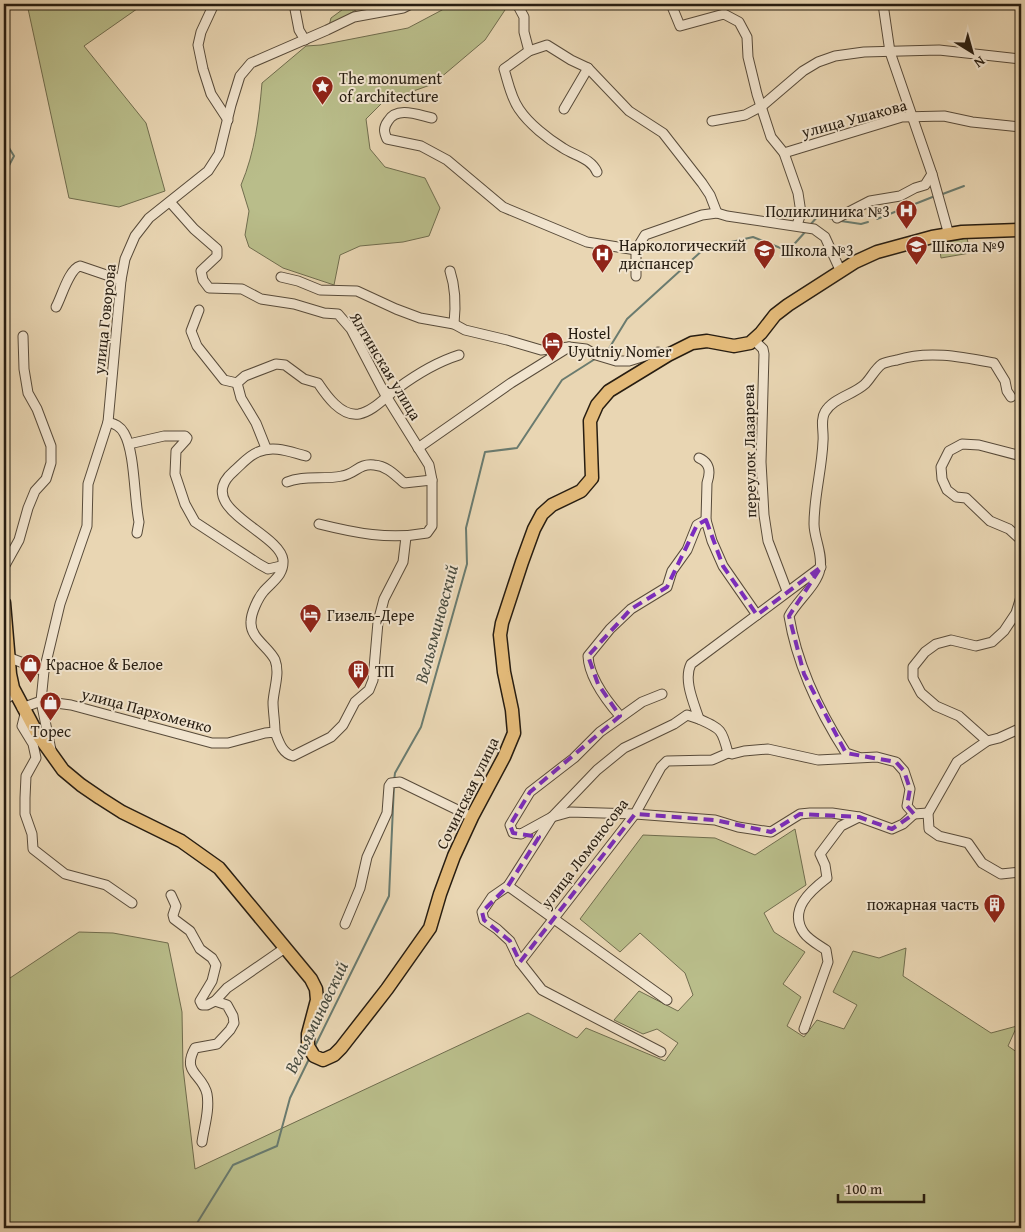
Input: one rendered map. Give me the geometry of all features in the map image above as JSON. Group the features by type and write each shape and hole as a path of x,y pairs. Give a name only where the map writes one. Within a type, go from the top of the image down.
{"highway":[{"path":"754,340 776,315 788,305 861,259 877,252 932,237 978,231 1021,230"},
{"name":"Сочинская улица","path":"4,603 6,657 10,674 9,696 24,711 63,770 80,785 122,812 181,841 219,868 311,979 316,989 317,1000 308,1034 308,1046 312,1053 323,1060 334,1055 341,1048 430,928 445,879 472,817 504,757 514,733 500,635 507,604 534,529 542,514 546,509 581,491 590,482 592,471 590,421 601,399 609,391 668,355 692,343 707,341 734,346 754,340"}],"street":[{"path":"214,4 198,45 202,69 211,94 228,120"},
{"path":"294,4 299,30 305,40"},
{"name":"улица Говорова","path":"52,755 41,701 44,671 60,604 87,526 88,484 108,422 121,280 125,259 135,236 149,218 208,171 219,154 240,76 251,63 354,17 404,8 412,4"},
{"path":"517,4 524,17 524,32 529,50"},
{"path":"671,4 680,26 724,14 739,22 747,37 748,57 757,94 771,137 784,153 798,193 801,213 797,225"},
{"path":"884,4 890,52 932,174 949,235"},
{"path":"598,172 588,160 564,149 536,127 519,110 513,99 504,69 529,50 547,45 588,68 629,111 662,132 706,189 717,214"},
{"path":"712,121 745,115 762,106 788,83 818,62 835,56 864,52 939,50 1021,59"},
{"path":"564,109 588,68"},
{"path":"432,118 402,112 390,117 384,126 387,139 421,146 447,160 504,207 587,242 636,250"},
{"name":"улица Ушакова","path":"784,153 902,118 944,116 972,122 1021,127"},
{"path":"837,218 870,201 900,196 915,188 925,186 932,174"},
{"name":"Ялтинская улица","path":"170,202 194,229 217,249 217,256 201,272 203,280 209,288 242,290 261,299 294,304 324,313 338,314 351,329 386,396 429,466 432,480 432,526 426,533 406,537"},
{"path":"636,276 636,250 645,235 702,215 717,214 814,229 825,237 841,272"},
{"path":"56,307 70,274 76,267 80,266 121,280"},
{"path":"450,271 455,285 454,324"},
{"path":"280,277 298,281 320,290 357,291 420,318 454,324 465,330 541,350 569,347 586,349 616,361 629,361 658,352 668,355"},
{"path":"199,310 191,331 196,346 224,380 237,383"},
{"path":"4,567 19,540 35,491 46,479 51,463 50,446 37,409 28,393 24,369 24,336"},
{"name":"переулок Лазарева","path":"754,340 764,354 761,462 764,516 768,541 787,591"},
{"path":"418,448 511,383 569,347"},
{"path":"237,383 245,376 276,364 285,365 304,379 318,383 339,408 349,413 359,414 374,407 386,396 431,366 459,355"},
{"path":"858,757 846,753 811,690 804,674 789,616 794,606 818,577 821,567 814,526 824,431 822,418 825,410 834,402 854,392 866,383 871,375 883,364 904,357 919,355 942,355 994,363 1005,381 1007,391 1011,397"},
{"path":"237,383 241,398 256,422 266,448"},
{"path":"108,422 117,425 123,431 129,444 139,522 137,533"},
{"path":"129,444 164,436 185,436 186,440 177,448 176,452 176,474 185,504 195,522 268,569 281,566"},
{"path":"1021,456 978,445 962,444 949,451 941,468 942,479 947,490 956,497 966,498 990,521 1009,530 1021,540"},
{"path":"306,456 279,449 266,448 251,454 230,474 222,489 222,496 234,512 275,547 283,561 279,576 262,592 251,623 254,634 271,652 276,662 277,672 273,704 275,732 284,750 287,754 293,756 331,737 343,725 355,702 368,690 373,680 378,622 384,599 404,562 406,537 377,536 319,524"},
{"path":"698,458 706,461 708,465 706,520 712,541 723,566 756,615"},
{"path":"287,482 294,479 339,477 347,475 360,466 375,464 386,468 404,483 432,480"},
{"path":"620,716 598,684 588,665 588,656 610,629 631,609 667,587 672,571 687,550 697,525 706,520"},
{"path":"699,719 689,683 688,670 690,664 821,567"},
{"path":"987,741 959,716 936,706 921,693 913,678 914,667 925,652 936,644 952,640 976,646 992,642 1004,631 1016,613 1021,597"},
{"path":"6,657 44,671"},
{"path":"662,694 642,702 620,716 600,732 574,758 530,792 510,825 513,833 521,834 552,817 570,812 635,814 715,820 738,827 771,832 800,814 832,813 859,817 892,829 903,824 914,814 928,813"},
{"path":"24,711 41,701"},
{"name":"улица Пархоменко","path":"41,701 71,705 212,743 228,743 275,732"},
{"name":"Сочинская улица","path":"24,711 22,726 33,744 36,758 26,776 25,798 25,814 32,834 33,849 65,874 106,885 132,903"},
{"path":"661,1052 542,990 520,962 510,941 484,920 482,912 492,897 508,886 552,817 597,770 624,748 674,724 687,715 718,728 724,735 730,754"},
{"path":"1021,728 987,741 957,762 928,813 929,829 939,836 968,843 982,863 1001,874 1021,872"},
{"name":"улица Ломоносова","path":"520,962 635,814 661,766 667,761 712,760 744,751 768,750 818,760 877,757 896,762 904,771 910,789 907,806 914,814"},
{"path":"345,924 360,888 367,857 387,813 389,786 391,783 399,782 472,817"},
{"path":"804,1029 828,962 826,950 805,934 797,921 798,910 812,890 827,878 825,865 820,854 841,826 859,817"},
{"path":"508,886 667,1000"},
{"path":"171,895 176,906 173,915 174,919 190,932 200,949 212,958 216,965 212,981 200,1001 202,1005 215,1001 227,988 285,948"},
{"path":"202,1142 208,1107 207,1092 190,1065 191,1056 195,1048 217,1044 234,1023 233,1016 227,1005 215,1001"}],"highlighted area":[{"path":"706,520 723,566 757,615 821,567 789,616 804,674 846,753 896,762 904,771 910,789 907,806 914,814 892,829 859,817 800,814 771,832 715,820 635,814 520,962 510,941 484,920 482,912 508,886 539,837 513,833 510,825 530,792 620,716 598,684 588,656 631,609 667,587 697,525"}],"green space":[{"path":"27,4 144,4 84,46 146,123 165,191 119,207 69,198"},
{"path":"350,4 366,4 329,26 331,18"},
{"path":"450,4 509,4 485,40 433,84 383,102 366,119 370,149 385,167 425,178 440,208 429,236 403,242 360,246 340,255 334,285 283,268 249,247 245,235 249,211 241,185 256,135 262,83 306,46 321,45 408,28"},
{"path":"967,238 970,253 941,258 939,244"},
{"path":"795,829 806,885 764,913 774,932 805,952 783,984 801,997 787,1026 804,1037 817,1020 844,1029 857,1005 833,992 853,951 879,958 906,948 903,976 991,1033 1017,1026 1008,1046 1021,1055 1021,1228 4,1228 4,982 79,932 113,933 168,943 182,1012 183,1068 195,1169 528,1013 577,1038 586,1028 665,1061 678,1043 657,1029 643,1034 614,1020 639,991 678,1011 693,995 685,973 640,933 620,952 580,919 643,835 715,838 755,855"}],"waterway":[{"path":"4,134 6,143 14,156 4,175"},
{"name":"Вельяминовский","path":"940,195 964,186"},
{"name":"Вельяминовский","path":"877,219 935,196"},
{"name":"Вельяминовский","path":"810,225 818,216 834,219"},
{"name":"Вельяминовский","path":"841,221 861,224 868,222"},
{"name":"Вельяминовский","path":"603,353 608,350 627,319 705,248 753,237 788,251 806,231"},
{"name":"Вельяминовский","path":"394,781 395,773 421,727 467,564 466,528 485,452 517,448 562,380 595,359"},
{"name":"Вельяминовский","path":"314,1048 389,896 394,785"},
{"name":"Вельяминовский","path":"194,1228 233,1165 277,1146 290,1098 309,1059"}],"place":[{"name":"The monument of architecture","path":"323,106"},
{"name":"Поликлиника №3","path":"906,230"},
{"name":"Школа №9","path":"916,265"},
{"name":"Школа №3","path":"765,269"},
{"name":"Наркологический диспансер","path":"603,273"},
{"name":"Hostel Uyutniy Nomer","path":"552,361"},
{"name":"Гизель-Дере","path":"311,634"},
{"name":"Красное & Белое","path":"30,683"},
{"name":"ТП","path":"359,690"},
{"name":"Торес","path":"51,721"},
{"name":"пожарная часть","path":"995,923"}]}
